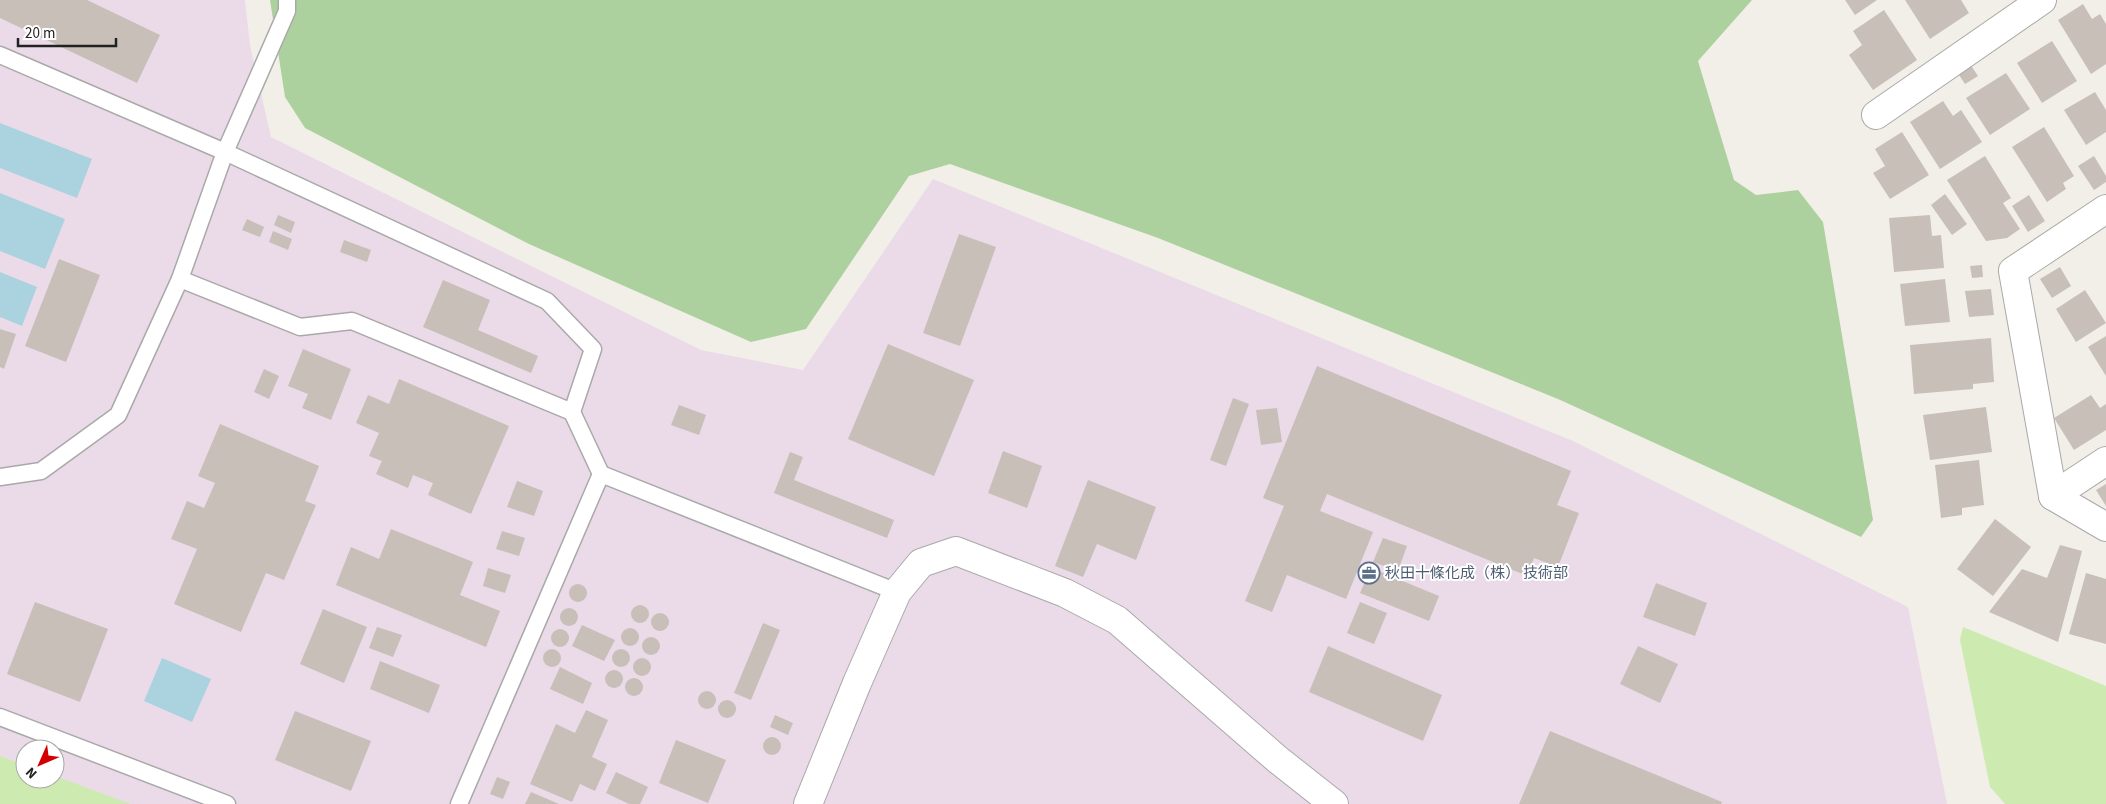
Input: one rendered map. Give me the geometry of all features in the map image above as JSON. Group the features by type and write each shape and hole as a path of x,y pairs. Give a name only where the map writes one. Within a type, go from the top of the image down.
{"street":[{"path":"1876,115 2042,0"},
{"path":"2106,210 2013,271 2053,496 2106,527"},
{"path":"2053,496 2106,461"},
{"path":"808,804 857,683 897,592 921,563 956,551 1065,593 1117,620 1277,759 1334,804"}],"lane":[{"path":"0,477 41,471 118,415 180,279 225,152 287,11 287,0"},
{"path":"0,55 225,152 547,301 593,349 572,412"},
{"path":"180,279 300,328 352,321 572,412 601,474 897,592"},
{"path":"459,804 601,474"},
{"path":"0,717 227,804"}],"shaded area":[{"path":"0,0 245,0 250,45 271,137 701,350 803,370 933,179 1573,441 1908,607 1947,804 0,804"}],"green space":[{"path":"270,0 1752,0 1698,61 1734,180 1756,195 1798,190 1823,222 1873,520 1861,537 1558,399 1158,238 950,164 909,176 806,329 751,342 529,244 305,128 285,97"},
{"path":"1963,627 2106,686 2106,804 2005,804 1990,787 1960,640"},
{"path":"0,756 15,761 15,789 65,789 65,780 131,804 0,804"}],"water":[{"path":"0,123 92,159 77,198 0,168"},
{"path":"0,193 65,219 45,269 0,251"},
{"path":"0,272 37,287 22,326 0,317"},
{"path":"162,658 211,679 192,722 144,701"}],"building":[{"path":"0,0 87,0 160,35 137,83 0,18"},
{"path":"1845,0 1877,0 1855,15"},
{"path":"1905,0 1961,0 1969,13 1930,39"},
{"path":"2083,4 2092,19 2100,14 2106,24 2106,64 2091,74 2058,20"},
{"path":"1884,10 1917,60 1873,90 1849,55 1862,45 1853,31"},
{"path":"2052,41 2077,81 2042,103 2017,63"},
{"path":"1970,64 1978,76 1965,84 1957,72"},
{"path":"2006,73 2030,109 1990,135 1966,98"},
{"path":"2095,92 2106,110 2106,132 2086,145 2064,110"},
{"path":"1943,101 1953,116 1961,110 1982,142 1940,169 1910,122"},
{"path":"2044,127 2074,176 2063,183 2066,189 2047,202 2012,147"},
{"path":"1902,132 1929,175 1890,199 1873,173 1885,166 1875,149"},
{"path":"1985,156 2011,198 2003,203 2020,229 2007,238 1986,241 1947,180"},
{"path":"2094,156 2106,176 2106,182 2094,190 2078,166"},
{"path":"1945,194 1967,224 1952,235 1931,205"},
{"path":"2029,195 2045,221 2028,232 2012,206"},
{"path":"278,215 295,222 291,233 274,225"},
{"path":"1930,215 1932,236 1941,235 1944,268 1894,272 1889,218"},
{"path":"247,219 264,227 260,237 242,230"},
{"path":"273,231 292,239 288,250 269,242"},
{"path":"959,234 996,247 960,346 923,333"},
{"path":"344,240 371,250 367,262 340,252"},
{"path":"59,259 100,275 66,362 25,346"},
{"path":"1982,265 1983,277 1972,278 1970,266"},
{"path":"2060,267 2071,286 2052,298 2040,279"},
{"path":"1945,279 1950,322 1905,326 1900,284"},
{"path":"443,280 490,300 478,330 538,356 531,373 423,327"},
{"path":"1991,289 1994,315 1969,317 1965,291"},
{"path":"2085,290 2106,323 2076,342 2056,309"},
{"path":"0,329 16,334 4,369 0,367"},
{"path":"2106,336 2106,376 2088,347"},
{"path":"1991,338 1994,382 1973,384 1973,389 1914,394 1910,345"},
{"path":"888,344 974,380 934,476 848,439"},
{"path":"303,349 351,369 331,420 302,408 308,394 288,386"},
{"path":"1317,366 1571,471 1557,505 1579,513 1558,567 1534,558 1527,576 1327,494 1320,511 1373,532 1346,599 1287,575 1272,612 1245,601 1284,506 1263,498"},
{"path":"264,369 279,376 269,399 254,392"},
{"path":"399,379 509,426 471,514 428,495 433,483 413,475 408,488 376,474 382,461 369,456 379,433 356,423 368,395 389,404"},
{"path":"2091,395 2100,408 2106,404 2106,430 2074,450 2054,418"},
{"path":"1233,398 1249,404 1226,466 1210,460"},
{"path":"679,405 706,415 699,435 671,425"},
{"path":"1986,407 1992,452 1930,460 1923,415"},
{"path":"1277,408 1282,442 1261,445 1256,410"},
{"path":"220,424 319,466 305,501 316,505 284,580 266,573 241,632 174,604 197,549 171,539 187,501 204,508 215,483 198,476"},
{"path":"1003,451 1042,466 1027,508 988,493"},
{"path":"790,452 803,457 794,480 894,520 887,538 774,493"},
{"path":"1979,460 1984,505 1962,508 1962,515 1941,518 1935,465"},
{"path":"1088,480 1156,507 1136,560 1097,544 1083,577 1055,566"},
{"path":"517,481 543,491 534,516 507,507"},
{"path":"2106,484 2106,506 2096,490"},
{"path":"1995,519 2031,547 1993,596 1957,569"},
{"path":"391,529 473,562 460,595 500,611 486,647 336,585 351,547 379,559"},
{"path":"502,531 525,538 519,556 496,549"},
{"path":"1383,538 1407,546 1398,571 1373,562"},
{"path":"2060,545 2082,551 2058,642 1989,612 2022,569 2047,578"},
{"path":"488,568 511,575 505,593 483,586"},
{"path":"1371,568 1439,596 1429,621 1360,593"},
{"path":"2086,573 2106,579 2106,644 2069,634"},
{"path":"1656,583 1707,603 1695,636 1643,617"},
{"path":"578,584 584,587 587,593 584,599 578,602 572,599 569,593 572,587"},
{"path":"35,602 108,629 80,702 7,674"},
{"path":"1360,602 1387,613 1374,644 1347,633"},
{"path":"640,605 646,608 649,614 646,620 640,623 634,620 631,614 634,608"},
{"path":"569,608 575,611 578,617 575,623 569,626 563,623 560,617 563,611"},
{"path":"323,609 367,627 344,683 300,664"},
{"path":"660,613 666,616 669,622 666,628 660,631 654,628 651,622 654,616"},
{"path":"763,623 780,630 751,700 734,693"},
{"path":"582,625 615,640 604,661 572,646"},
{"path":"377,627 402,635 393,657 369,648"},
{"path":"630,628 636,631 639,637 636,643 630,646 624,643 621,637 624,631"},
{"path":"560,629 566,632 569,638 566,644 560,647 554,644 551,638 554,632"},
{"path":"651,637 657,640 660,646 657,652 651,655 645,652 642,646 645,640"},
{"path":"1328,646 1442,695 1423,741 1309,692"},
{"path":"1638,646 1678,664 1660,703 1620,684"},
{"path":"552,649 558,652 561,658 558,664 552,667 546,664 543,658 546,652"},
{"path":"621,649 627,652 630,658 627,664 621,667 615,664 612,658 615,652"},
{"path":"642,658 648,661 651,667 648,673 642,676 636,673 633,667 636,661"},
{"path":"380,661 440,685 429,713 370,689"},
{"path":"560,667 592,683 583,704 550,689"},
{"path":"614,670 620,673 623,679 620,685 614,688 608,685 605,679 608,673"},
{"path":"634,678 640,681 643,687 640,693 634,696 628,693 625,687 628,681"},
{"path":"707,691 713,694 716,700 713,706 707,709 701,706 698,700 701,694"},
{"path":"727,700 733,703 736,709 733,715 727,718 721,715 718,709 721,703"},
{"path":"586,710 608,720 592,757 607,764 595,791 580,784 572,802 530,784 556,724 575,733"},
{"path":"295,711 371,741 351,791 275,760"},
{"path":"775,715 793,723 788,735 770,727"},
{"path":"1550,731 1722,802 1721,804 1519,804"},
{"path":"772,737 778,740 781,746 778,752 772,755 766,752 763,746 766,740"},
{"path":"676,740 726,760 708,803 659,783"},
{"path":"616,772 648,787 640,804 629,804 606,793"},
{"path":"497,777 510,782 503,799 490,794"},
{"path":"531,792 559,804 525,804"}],"place":[{"name":"秋田十條化成（株） 技術部","path":"1369,573"}]}
